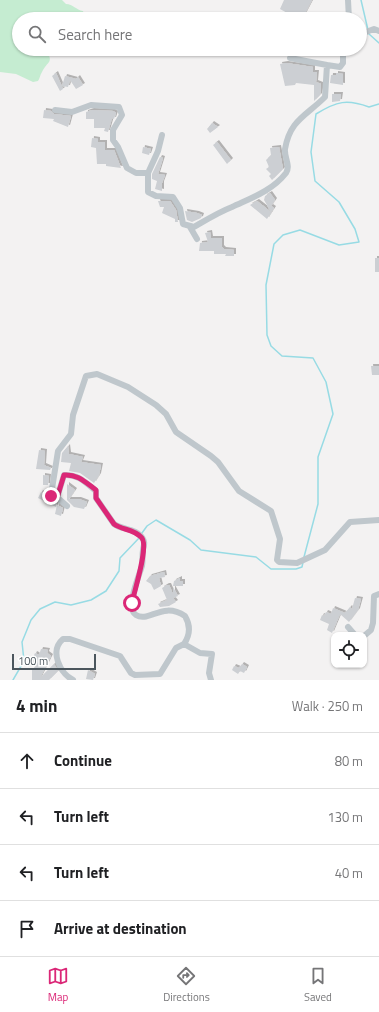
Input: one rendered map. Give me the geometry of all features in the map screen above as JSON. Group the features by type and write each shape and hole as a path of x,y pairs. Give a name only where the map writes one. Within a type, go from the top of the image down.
{"street":[{"path":"348,0 349,12"},
{"path":"290,58 341,66 343,56"},
{"path":"190,227 194,227 231,207 247,202 265,192 286,173 288,164 285,152 290,131 295,123 325,97 327,65"},
{"path":"55,110 72,112 91,105 119,107 122,115 114,130 113,140 118,147 127,168 136,173 148,173"},
{"path":"162,135 158,151 148,173 148,192 156,196 169,195 173,197 180,208 183,223 190,227 197,239"},
{"path":"67,506 50,494 58,451 71,434 73,415 86,376 97,374 128,387 156,405 166,414 176,432 212,456 239,491 271,511 280,538 278,561 288,564 300,562 329,547 350,522 379,520"},
{"path":"57,498 64,475 75,476 82,479 96,490 96,498 114,524 118,527 133,531 142,537 144,542 142,566 134,591 132,610 135,614 142,617 168,610 184,615 188,622 189,630 188,637 184,644 176,648 160,674 135,675 130,673 119,656 70,639 63,639 58,646 57,660 63,671 73,680"},
{"path":"367,633 373,626 374,596 379,594"},
{"path":"348,627 352,632"},
{"path":"184,644 200,653 213,655 209,673 211,680"}],"green space":[{"path":"0,0 62,0 66,4 83,11 12,12 12,56 50,56 50,60 41,73 38,81 33,82 16,74 0,72"}],"building":[{"path":"284,0 312,0 306,12 285,12 280,9"},
{"path":"286,63 313,67 313,72 317,72 316,82 321,84 321,90 320,95 314,101 314,85 296,83 295,85 285,86 280,64"},
{"path":"56,73 63,89 60,91 52,76"},
{"path":"336,73 343,74 343,85 330,83 331,75 336,75"},
{"path":"65,76 76,79 78,77 83,85 76,89 70,80 68,87 62,86"},
{"path":"332,94 341,94 340,101 332,102"},
{"path":"44,110 51,111 54,114 71,116 68,127 53,121 54,119 43,118"},
{"path":"92,110 113,111 116,113 114,119 112,118 108,132 104,131 105,128 94,128 94,119 86,119 86,112"},
{"path":"212,123 218,127 210,133 207,129"},
{"path":"92,138 98,139 98,142 105,142 105,150 114,150 121,168 106,166 106,164 97,164 96,148 91,147"},
{"path":"217,142 231,160 227,164 213,145"},
{"path":"143,147 151,149 149,155 142,153"},
{"path":"279,147 283,169 272,180 269,176 271,174 266,169 269,167 266,160 271,155 270,148"},
{"path":"160,157 163,158 158,174 165,175 162,183 162,191 155,189 157,181 152,179 152,174"},
{"path":"270,193 275,200 271,206 274,208 267,219 250,205 257,201 271,212 264,200 265,196"},
{"path":"158,201 170,201 176,210 178,222 175,222 175,219 162,213 164,207 160,207"},
{"path":"185,211 202,215 201,218 192,222 187,220"},
{"path":"210,232 211,238 222,238 222,247 224,249 234,250 234,256 214,254 214,251 199,251 200,243 208,242 205,233"},
{"path":"375,258 379,258 379,272 375,272"},
{"path":"371,366 379,366 379,375 372,375"},
{"path":"68,446 69,454 83,457 81,462 101,465 99,475 94,483 80,473 69,471 71,463 61,462 62,453"},
{"path":"39,450 45,451 44,465 51,468 50,470 36,469"},
{"path":"43,475 49,476 48,485 43,485"},
{"path":"67,484 75,490 69,499 79,499 87,502 84,509 74,507 67,500"},
{"path":"41,492 57,503 56,507 38,498"},
{"path":"57,505 63,508 61,516 55,514"},
{"path":"164,572 165,577 159,578 161,586 154,590 151,584 146,581 150,576"},
{"path":"180,578 180,581 183,581 183,586 173,586 174,581"},
{"path":"169,585 173,594 173,587 178,596 173,598 176,602 169,606 160,607 158,604 167,600 162,588"},
{"path":"355,598 361,599 358,610 349,622 340,614 332,632 327,630 329,624 320,620 322,615 324,616 326,612 331,614 333,608 345,613 350,607 352,609"},
{"path":"41,649 48,650 47,653 51,656 40,678 54,664 58,671 49,680 32,680 32,670 37,665 31,662 35,653 39,655"},
{"path":"242,664 247,667 244,673 240,671 238,674 232,670 234,666 239,668"},
{"path":"88,670 95,674 93,680 86,679"}],"waterway":[{"path":"361,0 364,12"},
{"path":"367,26 368,30"},
{"path":"369,34 379,43"},
{"path":"304,557 318,504 318,457 333,414 326,382 313,358 282,356 271,346 267,335 266,285 274,244 283,235 300,230 339,245 359,242 355,229 339,202 315,181 311,152 316,114 330,106 348,102 369,107 379,104"},
{"path":"142,533 147,526 156,520 190,540 201,550 256,557 271,569 296,569 302,567 303,562"},
{"path":"13,680 24,661 22,642 31,620 40,609 55,602 71,605 91,600 106,591 119,571 120,558 140,537"}],"route":[{"path":"51,496 57,498 64,475 75,476 82,479 96,490 96,498 110,521 118,527 133,531 143,538 142,566 134,591 132,603"}]}
